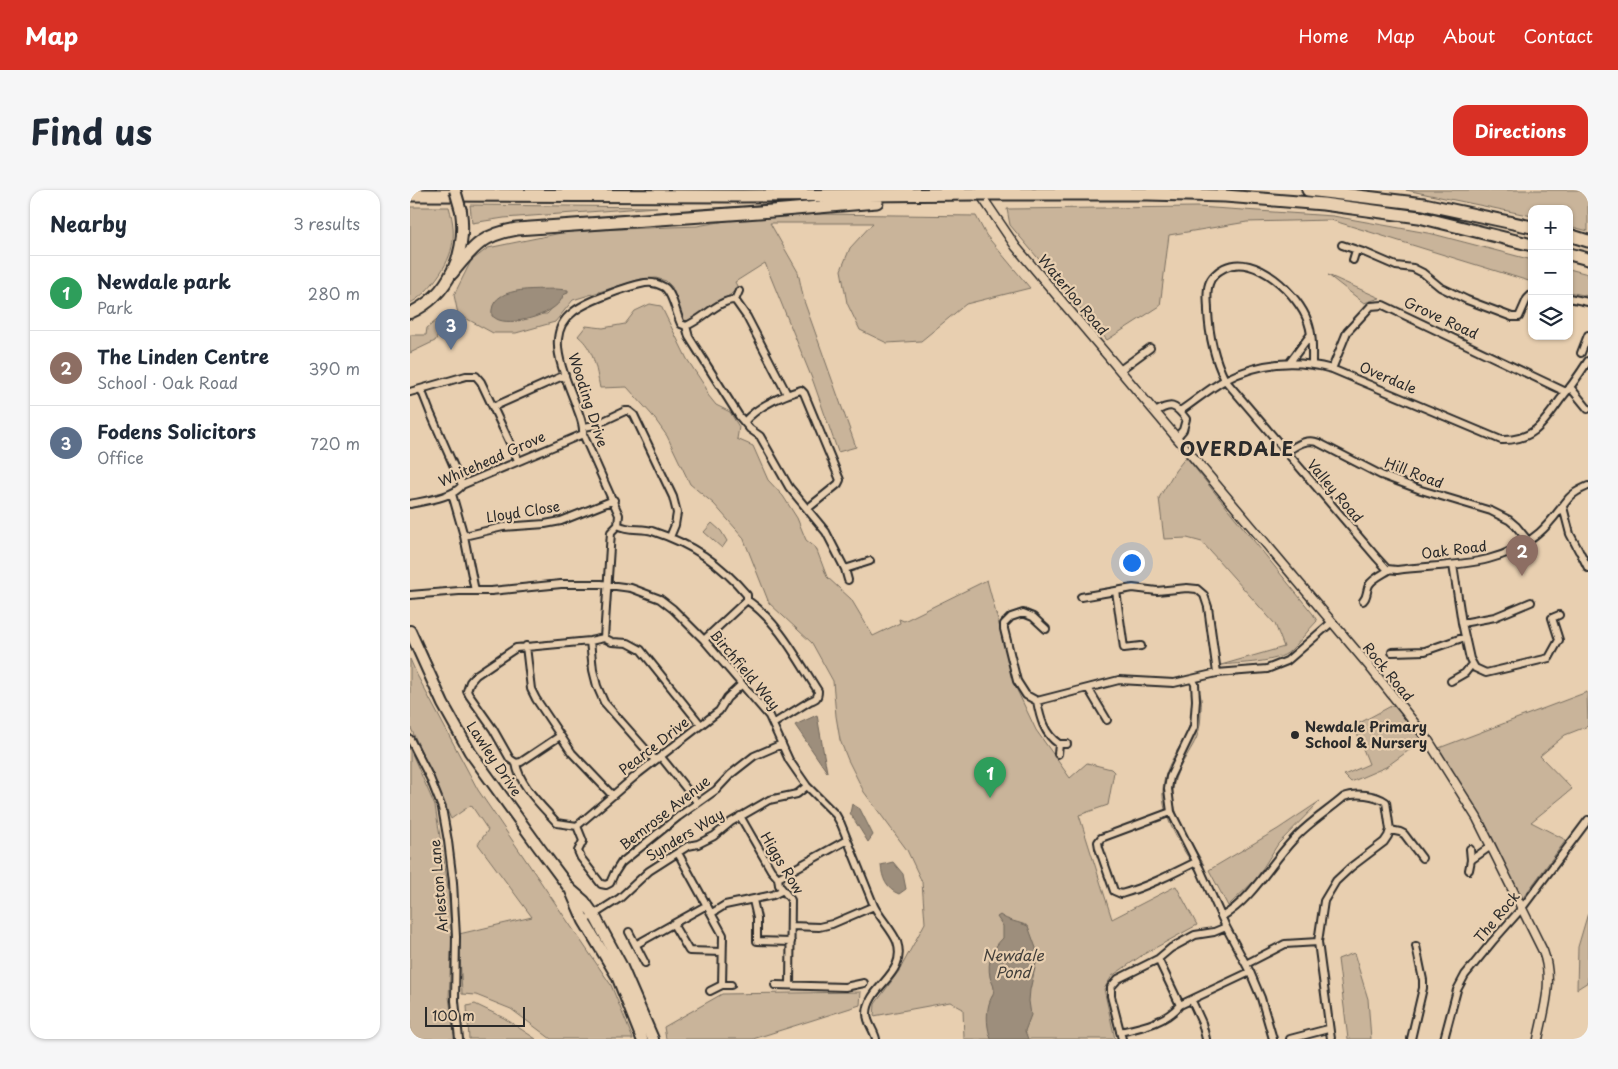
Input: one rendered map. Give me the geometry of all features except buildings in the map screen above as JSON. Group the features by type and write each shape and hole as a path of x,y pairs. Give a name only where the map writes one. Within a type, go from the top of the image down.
{"highway":[{"path":"1308,190 1424,204 1528,227"},
{"path":"452,273 473,248 483,240 500,232 517,229 772,211 977,193"},
{"path":"410,195 742,196 977,193 1225,196 1323,204 1419,217 1528,243"},
{"path":"1573,237 1588,241"},
{"path":"1573,255 1588,259"}],"main road":[{"path":"410,313 422,308 434,298 452,273 460,252 463,228 461,211 455,190"},
{"name":"Lawley Drive","path":"410,630 443,704 470,752 570,889 584,921 617,976 642,1039"},
{"name":"Lawley Drive","path":"570,889 584,901 594,915 621,965 653,1039"}],"street":[{"name":"Waterloo Road","path":"977,193 1016,247 1155,412"},
{"path":"1342,245 1396,266 1413,268 1423,273 1440,287 1467,300 1515,318 1519,317 1527,299 1531,295"},
{"path":"1354,260 1356,250"},
{"path":"1225,380 1218,365 1208,328 1208,294 1209,284 1214,275 1229,265 1242,263 1253,266 1266,273 1293,296 1308,320 1311,334 1312,364"},
{"name":"Wooding Drive","path":"604,638 611,532 618,525 619,514 583,430 559,353 559,331 567,318 581,305 646,283 655,284 667,289 681,324 686,326 689,337 744,422 760,436 789,487 826,532 845,569 848,580"},
{"path":"735,300 739,291"},
{"path":"1573,299 1588,302"},
{"path":"686,326 693,324 726,302 735,300"},
{"path":"735,300 747,317 787,394"},
{"name":"Grove Road","path":"1332,369 1348,332 1371,306 1383,305 1568,390"},
{"path":"1290,362 1311,334"},
{"path":"1580,353 1588,335"},
{"path":"1120,370 1150,348"},
{"name":"Overdale","path":"1180,411 1225,380 1257,366 1290,362 1312,364 1332,369 1501,440 1513,440 1534,432 1542,425 1588,362"},
{"path":"493,407 565,375"},
{"path":"410,392 466,376 476,376 481,382 518,460"},
{"name":"Valley Road","path":"1225,380 1389,570"},
{"path":"421,389 462,485"},
{"path":"744,422 750,414 787,394 801,390 804,393 840,480 838,484 807,509"},
{"path":"1568,390 1588,409"},
{"path":"1155,412 1165,406 1175,406 1180,411 1186,419 1183,430 1176,438"},
{"name":"Whitehead Grove","path":"410,504 452,494 459,490 462,485 625,411 629,411 634,415 673,497 677,512 675,525 670,537"},
{"name":"Rock Road","path":"1155,412 1332,622 1428,740 1477,818 1542,948 1548,972 1547,989 1538,1039"},
{"name":"Hill Road","path":"1286,452 1302,442 1314,441 1381,475 1421,490 1491,511 1509,520 1529,542"},
{"name":"Oak Road","path":"1389,570 1482,562 1499,557 1529,542 1546,527 1569,498 1577,491 1588,486"},
{"path":"452,494 464,536 475,591"},
{"name":"Lloyd Close","path":"464,536 503,527 561,521 614,500"},
{"path":"1563,507 1570,534 1588,568"},
{"path":"618,525 624,528 648,530 670,537 705,555 727,573 747,595 747,600 782,635 818,691 816,699 773,724"},
{"path":"845,569 870,561"},
{"path":"1453,565 1462,623 1472,664 1475,668 1486,673 1549,658 1559,640 1552,618 1559,615"},
{"path":"1364,601 1371,582 1389,570"},
{"name":"Birchfield Way","path":"410,595 491,591 561,584 608,584 631,588 660,599 673,609 704,640 770,716 789,760 807,786 836,814 874,906 896,940 899,950 894,971 870,1002 867,1011 867,1017 876,1039"},
{"path":"1081,597 1134,588 1162,591 1191,588 1200,591 1206,599 1208,607 1217,673"},
{"path":"1116,590 1124,648 1141,646"},
{"path":"704,640 747,600"},
{"path":"1462,623 1495,617 1532,602"},
{"path":"1046,629 1033,617 1022,613 1011,617 1004,624 1017,681 1026,695 1037,702 1041,720 1054,741 1059,744 1067,744"},
{"path":"1037,702 1119,680 1174,683 1217,673 1267,669 1288,661 1332,622"},
{"path":"1392,652 1425,651 1465,637"},
{"path":"560,736 521,762 516,763 510,759 493,729 467,691 470,682 476,675 516,648 604,638 612,642 628,643 641,650 701,725"},
{"path":"590,641 593,670 604,702 697,802"},
{"path":"526,646 531,689 536,699 572,753 612,795"},
{"path":"1451,681 1466,673 1472,664"},
{"path":"1192,680 1195,684 1196,700 1194,727 1170,777 1168,789 1171,812 1223,916 1226,927 1250,972 1261,998 1273,1039"},
{"name":"Pearce Drive","path":"577,826 612,795 719,711 727,698 742,684"},
{"path":"1088,688 1106,720"},
{"path":"1101,711 1109,707"},
{"name":"Arleston Lane","path":"410,739 439,800 448,841 453,882 456,937 455,1001 459,1039"},
{"name":"Bemrose Avenue","path":"577,826 583,841 578,851 581,858 601,884 606,885 610,883 621,863 697,802 716,790 731,774 754,756 782,744"},
{"path":"1058,754 1059,744"},
{"path":"516,763 517,772 531,793 557,823 577,826"},
{"name":"Synders Way","path":"584,921 620,898 649,871 678,852 714,836 740,816 769,800 797,794 807,786"},
{"path":"1223,916 1235,907 1267,874 1293,839 1344,797 1354,794 1384,800 1387,806 1390,830 1388,836 1384,842 1351,866 1336,881 1324,902 1318,942 1328,1029 1331,1039"},
{"path":"1171,812 1101,838 1098,842 1114,891 1120,894 1144,887 1150,882 1196,862"},
{"name":"Higgs Row","path":"740,816 770,870 778,878 779,885 791,900 790,985"},
{"name":"The Rock","path":"1444,1039 1460,983 1522,908 1588,820"},
{"path":"1390,830 1404,834 1422,858"},
{"path":"778,878 847,840"},
{"path":"1471,860 1491,846"},
{"path":"1469,870 1471,860 1470,849"},
{"path":"678,852 723,935 722,985"},
{"path":"712,913 725,905 773,895 783,890"},
{"path":"753,900 757,918 757,941 791,942"},
{"path":"637,944 708,905"},
{"path":"791,926 819,927 832,924 874,906"},
{"path":"673,924 689,951 722,952"},
{"path":"1226,927 1214,932 1195,934 1171,948 1158,959 1118,979 1111,987 1111,996 1121,1035 1160,1021 1174,1012 1180,1005 1250,972"},
{"path":"629,932 646,963"},
{"path":"1246,964 1285,944 1318,942"},
{"path":"1411,1039 1423,988 1416,946"},
{"path":"1158,959 1180,1005"},
{"path":"776,986 845,987 864,983"},
{"path":"710,991 722,985 731,985"},
{"path":"1192,1001 1202,1023 1206,1039"},
{"path":"1290,1039 1328,1029"}],"shaded area":[{"path":"1406,190 1578,190 1588,194 1588,231 1573,227 1573,205 1528,205 1528,215"},
{"path":"470,205 657,207 504,218 472,223"},
{"path":"410,207 449,207 452,218 453,238 449,256 440,274 417,299 410,303"},
{"path":"1198,207 1333,216 1433,234 1528,259 1528,281 1331,220 1247,222 1169,235 1160,306 1107,340 1010,225 1007,209"},
{"path":"817,214 976,216 986,235 1030,288 966,304 921,341 887,343 860,330 847,303 841,270 850,248 873,223 770,223 798,272 804,301 856,447 838,452 813,381 765,263 735,282 738,288 730,295 685,323 672,287 666,281 656,278 641,279 573,300 555,322 516,333 493,333 458,314 454,295 471,261 488,248 571,231 697,226 748,217","holes":["556,289 553,307 547,314 542,314"]},
{"path":"1573,270 1588,274 1588,296 1573,293"},
{"path":"1328,275 1380,298 1364,303"},
{"path":"650,304 661,306 687,359 706,388 708,395 716,405 730,412 739,427 737,439 753,446 768,480 783,496 797,518 806,540 816,548 827,577 851,599 873,636 900,623 899,619 904,621 987,580 1016,688 1036,730 1070,778 1087,763 1111,769 1114,772 1108,805 1079,815 1112,919 1176,886 1197,925 1144,954 1112,976 1104,989 1115,1039 964,1039 963,1009 950,1002 874,1016 875,1004 899,971 925,923 922,882 907,850 864,792 848,760 840,740 833,681 812,643 769,603 743,537 714,504 690,484 667,436 652,415 627,387 600,388 596,366 591,353 578,336 586,326 603,328 625,324 635,311"},
{"path":"441,317 448,324 435,341 410,353 410,335 426,335 427,328"},
{"path":"1186,457 1317,621 1294,648 1284,655 1267,660 1221,665 1284,647 1275,624 1202,542 1187,538 1164,539 1159,498"},
{"path":"712,523 721,531 727,541 722,548 704,532"},
{"path":"410,659 478,790 611,985 633,1039 551,1039 511,1009 476,995 462,994 459,934 532,917 478,844 488,830 471,805 451,819 410,726"},
{"path":"1195,684 1201,699 1199,728 1196,739 1177,773 1173,795 1180,823 1204,865 1200,869 1189,858 1176,836 1164,806 1163,796 1165,777 1189,726"},
{"path":"1587,692 1588,726 1565,735 1540,756 1572,789 1531,822 1566,840 1522,899 1495,843 1439,748"},
{"path":"1393,705 1423,740 1386,767 1351,782 1344,775 1369,764 1354,726"},
{"path":"410,749 435,806 447,879 452,936 449,997 455,1039 410,1039"},
{"path":"1320,801 1278,844 1256,879 1228,906 1209,870 1278,829"},
{"path":"1588,913 1588,982 1577,989 1578,947"},
{"path":"1354,953 1368,999 1371,1039 1348,1039 1338,959"},
{"path":"861,992 860,1005 753,1039 666,1039 664,1027 722,994"},
{"path":"475,1004 504,1018 536,1039 469,1039 467,1006"}],"water":[{"path":"568,290 568,293 563,295 554,307 546,312 515,321 499,320 492,316 493,306 505,294 515,291"},
{"path":"817,715 827,772 795,725"},
{"path":"852,804 860,809 873,835 868,842 850,813"},
{"path":"893,862 903,874 906,889 899,894 888,886 884,879 881,865"},
{"name":"Newdale Pond","path":"1000,915 1006,919 1028,926 1036,948 1037,959 1029,1001 1031,1015 1025,1031 1028,1039 991,1039 987,1013 994,986 990,977 989,966 993,951 1003,938 1003,926 997,917"}],"place":[{"name":"Fodens Solicitors","path":"451,350"},
{"name":"The Linden Centre","path":"1522,576"},
{"name":"Newdale Primary School & Nursery","path":"1295,735"},
{"name":"Newdale park","path":"990,798"}],"district":[{"name":"OVERDALE","path":"1237,449"}]}
